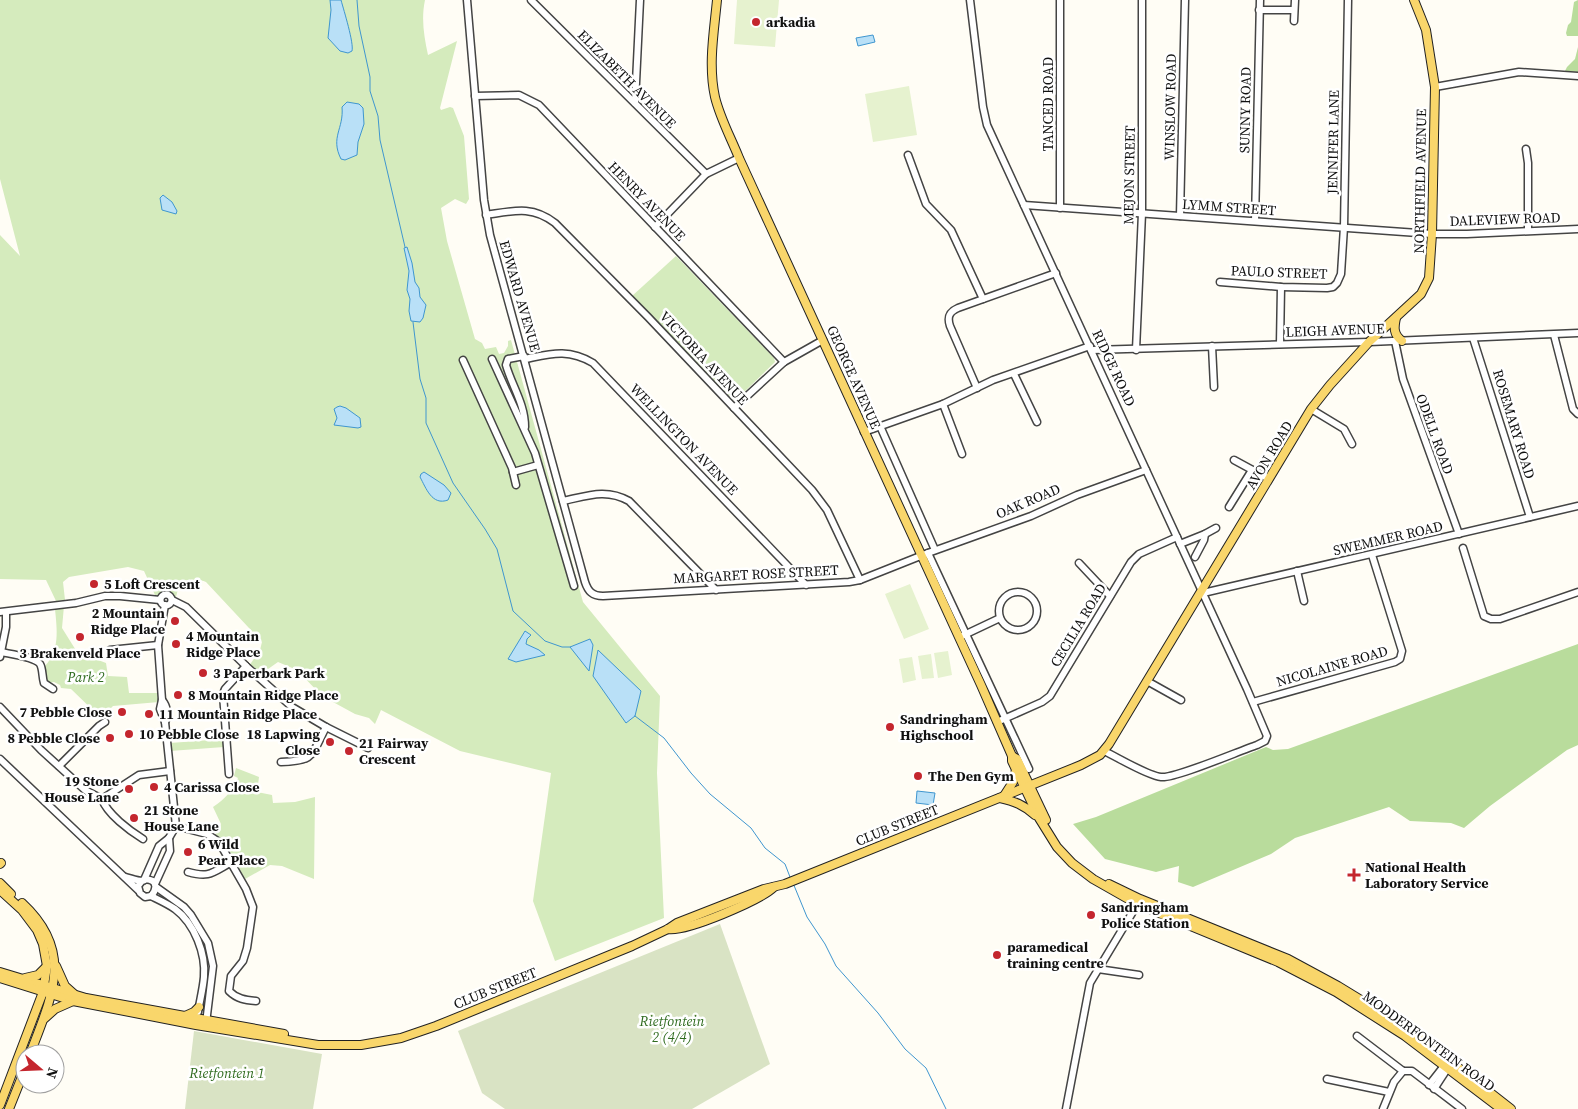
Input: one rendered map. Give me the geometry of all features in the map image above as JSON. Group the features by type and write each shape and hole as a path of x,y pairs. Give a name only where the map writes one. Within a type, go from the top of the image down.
{"main road":[{"name":"GEORGE AVENUE","path":"717,0 712,50 713,87 718,107 739,158 864,432 962,636 1012,756 1012,761 1027,788"},
{"name":"NORTHFIELD AVENUE","path":"1369,342 1420,294 1427,283 1430,271 1435,87 1426,30 1414,0"},
{"path":"1396,318 1394,325 1398,341"},
{"name":"AVON ROAD","path":"1203,591 1311,409 1369,342"},
{"path":"1027,788 1081,765 1104,751 1203,591"},
{"name":"GEORGE AVENUE","path":"1012,756 1017,759 1027,788"},
{"path":"1016,770 1013,782 1002,797 1022,804 1039,818"},
{"name":"CLUB STREET","path":"48,990 73,998 318,1045 361,1045 401,1038 632,946 668,929 679,929 712,917 757,899 775,887 1027,788"},
{"name":"MODDERFONTEIN ROAD","path":"1027,788 1039,818 1057,847 1072,863 1106,888 1304,974 1377,1017 1511,1109"},
{"name":"MODDERFONTEIN ROAD","path":"1027,788 1060,845 1074,859 1109,884 1139,901"},
{"path":"0,883 33,918 51,964 73,998 43,1019"},
{"path":"0,890 33,918"},
{"path":"20,978 38,975 51,964"},
{"path":"34,1044 43,1019 51,964"},
{"path":"0,972 48,990"},
{"path":"0,978 29,988 48,990"},
{"path":"29,988 35,997 37,1008"},
{"path":"0,1105 37,1008 48,990"},
{"name":"CLUB STREET","path":"73,998 183,1016 197,1022"},
{"path":"183,1016 199,1008"},
{"name":"MODDERFONTEIN ROAD","path":"1448,1065 1501,1109"},
{"path":"10,1108 15,1094"}],"street":[{"name":"EDWARD AVENUE","path":"467,0 486,215 585,582 590,592"},
{"name":"ELIZABETH AVENUE","path":"531,0 706,174"},
{"path":"635,103 640,0"},
{"name":"RIDGE ROAD","path":"970,0 984,114 1267,733 1265,741 1257,745 1180,774 1163,778 1104,751"},
{"name":"TANCED ROAD","path":"1060,0 1060,208"},
{"name":"MEJON STREET","path":"1136,350 1142,213 1142,0"},
{"name":"WINSLOW ROAD","path":"1180,216 1185,0"},
{"name":"SUNNY ROAD","path":"1256,221 1260,0"},
{"path":"1294,21 1295,0"},
{"name":"JENNIFER LANE","path":"1337,283 1341,274 1344,227 1348,0"},
{"path":"1259,10 1294,10"},
{"path":"1435,87 1519,72 1578,76"},
{"name":"HENRY AVENUE","path":"475,96 519,95 539,105 784,362"},
{"path":"1526,149 1528,159 1528,230"},
{"path":"908,155 926,204 951,230 983,299"},
{"path":"655,227 706,174 739,158"},
{"name":"LYMM STREET","path":"1024,205 1432,234"},
{"name":"VICTORIA AVENUE","path":"486,215 520,210 543,215 555,223 648,317 799,476 823,504 860,580"},
{"name":"DALEVIEW ROAD","path":"1432,234 1578,229"},
{"path":"976,388 948,320 949,315 954,310 1056,273"},
{"name":"PAULO STREET","path":"1220,282 1281,287 1327,288 1333,287 1337,283"},
{"path":"1280,344 1281,287"},
{"name":"LEIGH AVENUE","path":"864,432 943,404 976,388 1091,348 1136,350 1578,333"},
{"path":"1554,334 1574,408 1578,414"},
{"name":"ROSEMARY ROAD","path":"1474,338 1530,517"},
{"path":"734,408 784,362 823,340"},
{"name":"ODELL ROAD","path":"1398,341 1402,379 1458,534"},
{"path":"1212,346 1214,387"},
{"name":"WELLINGTON AVENUE","path":"524,357 559,352 572,354 592,363 806,585"},
{"path":"524,357 508,359 506,365 521,404 525,431"},
{"path":"492,359 525,431 538,465 574,586"},
{"path":"463,360 513,472 516,486"},
{"path":"1014,374 1037,422"},
{"path":"513,405 521,404"},
{"path":"943,404 962,454"},
{"path":"1311,409 1344,429 1352,444"},
{"name":"GEORGE AVENUE","path":"880,426 935,550"},
{"path":"1234,460 1269,479"},
{"path":"513,472 538,465"},
{"name":"OAK ROAD","path":"924,554 1031,516 1077,495 1146,470"},
{"path":"1229,507 1252,470"},
{"path":"563,501 602,493 613,494 629,501 716,590"},
{"name":"SWEMMER ROAD","path":"1203,591 1372,555 1578,506"},
{"path":"1180,544 1216,528"},
{"path":"1195,557 1205,534"},
{"name":"CECILIA ROAD","path":"997,722 1042,702 1050,696 1135,557 1177,537"},
{"path":"1463,548 1484,616 1491,620 1500,619 1578,592"},
{"name":"MARGARET ROSE STREET","path":"590,592 599,596 806,585 860,580 924,554"},
{"name":"NICOLAINE ROAD","path":"1253,702 1400,659 1402,651 1372,555"},
{"path":"1079,563 1110,596"},
{"path":"1297,571 1304,601"},
{"path":"1018,592 1029,596 1036,606 1035,618 1032,624 1021,630 1008,628 1000,618 999,612 1002,600 1012,593 1018,592"},
{"path":"138,890 159,846 169,838 176,826 165,722 167,717 165,704 162,700 158,645 163,603 162,596 170,595 172,600 186,607 246,666 292,707 368,748"},
{"path":"53,689 44,683 41,666 38,662 1,654 6,627 3,612 76,603 105,596 169,605 172,600"},
{"path":"962,636 1000,618"},
{"name":"GEORGE AVENUE","path":"962,636 1005,718 1029,769"},
{"path":"102,655 110,650 158,645"},
{"path":"229,774 223,694 225,689 246,666"},
{"path":"1147,681 1181,700"},
{"path":"0,707 41,750 85,790 102,799 106,808 131,831 143,838"},
{"path":"59,766 105,722"},
{"path":"281,762 307,759 313,752 326,727"},
{"path":"0,761 145,897 151,896 156,891 161,870 170,851 169,838"},
{"path":"102,799 139,775 170,771"},
{"path":"176,826 215,838 224,848 230,863 246,889 252,907 247,948 243,961 231,976 229,991 235,997 242,1000 256,1001"},
{"path":"188,872 204,876 230,863"},
{"path":"151,866 161,870"},
{"path":"124,877 148,879 184,907 208,943 213,966 206,1023"},
{"path":"151,896 179,912 202,949 204,978 197,1022"},
{"path":"1066,1109 1090,983 1139,901"},
{"path":"1098,969 1140,975"},
{"path":"1357,1036 1403,1071 1412,1071 1462,1109"},
{"path":"1432,1087 1448,1065"},
{"path":"1382,1109 1394,1082 1403,1071"},
{"path":"1327,1079 1389,1092"}],"green space":[{"path":"0,0 425,0 423,14 428,55 457,41 440,108 441,110 453,108 464,136 469,199 466,204 455,199 441,208 447,241 475,339 482,343 485,349 496,347 499,354 504,353 508,346 508,341 511,340 583,602 660,696 657,773 664,918 555,961 533,901 551,773 460,751 381,710 375,724 369,718 355,714 322,696 297,670 278,662 261,674 249,666 260,650 262,642 206,582 189,581 179,585 176,597 167,591 160,596 155,595 144,571 128,567 69,577 63,582 65,600 56,601 46,580 0,579 0,235 20,256 0,179"},
{"name":"arkadia","path":"737,0 779,0 775,47 734,44"},
{"path":"1578,0 1578,36 1567,36 1566,33 1571,22 1574,2"},
{"path":"1578,47 1578,72 1565,71 1575,59"},
{"path":"909,86 917,135 873,142 865,94"},
{"path":"676,256 774,358 775,362 737,399 733,400 632,296"},
{"path":"910,584 929,629 904,639 885,594"},
{"name":"Park 2","path":"64,606 62,628 77,652 106,663 108,676 127,677 129,693 158,693 159,702 113,706 101,718 71,689 61,688 60,685 54,682 47,683 45,666 53,653 56,639 55,609"},
{"path":"1578,644 1578,745 1567,750 1490,806 1464,828 1451,823 1410,821 1389,807 1295,838 1271,854 1193,887 1178,882 1179,866 1156,872 1105,859 1073,824 1096,817 1266,747 1273,750 1288,749"},
{"path":"948,651 952,675 938,678 934,653"},
{"path":"931,654 934,678 922,679 918,656"},
{"path":"912,657 916,680 903,683 899,659"},
{"path":"224,739 224,747 170,751 170,743"},
{"path":"236,768 259,777 257,792 272,795 273,803 295,802 315,797 314,879 282,866 270,865 245,879 225,843 215,835 221,824 213,807 225,798 233,787 238,778 234,776"},
{"name":"Rietfontein 2 (4/4)","path":"720,924 770,1064 692,1109 505,1109 482,1093 458,1031"},
{"name":"Rietfontein 1","path":"194,1031 322,1054 313,1109 185,1109"}],"water":[{"path":"330,0 341,0 352,41 352,51 348,53 340,51 328,38 331,10"},
{"path":"873,35 875,42 858,46 856,38"},
{"path":"347,102 359,104 363,108 364,124 358,142 357,155 345,160 341,159 337,139 342,107"},
{"path":"163,195 172,202 177,211 176,214 162,210 160,198"},
{"path":"407,247 415,282 419,288 420,297 426,305 420,322 411,321 409,311 410,299 407,290 409,271 404,248"},
{"path":"340,406 360,418 361,427 334,425 337,418 334,409"},
{"path":"424,472 444,485 451,493 448,500 438,500 430,495 420,477"},
{"path":"525,631 531,635 527,639 526,644 545,655 516,662 508,659"},
{"path":"590,639 593,645 589,671 570,647"},
{"path":"598,650 641,691 635,716 626,723 593,676"},
{"path":"917,791 935,793 933,805 916,803"}],"waterway":[{"path":"357,0 359,26 370,77 370,91 378,116 380,140 405,247"},
{"path":"413,322 420,379 426,398 426,423 453,483 497,549 513,611 545,641 562,647 570,647"},
{"path":"635,716 664,738 710,794 751,828 765,848 785,864 790,877"},
{"path":"793,883 807,917 825,944 836,966 878,1013 905,1049 926,1068 946,1109"}],"place":[{"name":"arkadia","path":"756,22"},
{"name":"5 Loft Crescent","path":"94,584"},
{"name":"2 Mountain Ridge Place","path":"175,621"},
{"name":"3 Brakenveld Place","path":"80,637"},
{"name":"4 Mountain Ridge Place","path":"176,644"},
{"name":"3 Paperbark Park","path":"203,673"},
{"name":"8 Mountain Ridge Place","path":"178,695"},
{"name":"7 Pebble Close","path":"122,712"},
{"name":"11 Mountain Ridge Place","path":"149,714"},
{"name":"Sandringham Highschool","path":"890,727"},
{"name":"10 Pebble Close","path":"129,734"},
{"name":"8 Pebble Close","path":"110,738"},
{"name":"18 Lapwing Close","path":"330,742"},
{"name":"21 Fairway Crescent","path":"349,751"},
{"name":"The Den Gym","path":"918,776"},
{"name":"4 Carissa Close","path":"154,787"},
{"name":"19 Stone House Lane","path":"129,789"},
{"name":"21 Stone House Lane","path":"134,818"},
{"name":"6 Wild Pear Place","path":"188,852"},
{"name":"National Health Laboratory Service","path":"1354,875"},
{"name":"Sandringham Police Station","path":"1091,915"},
{"name":"paramedical training centre","path":"997,955"}]}
